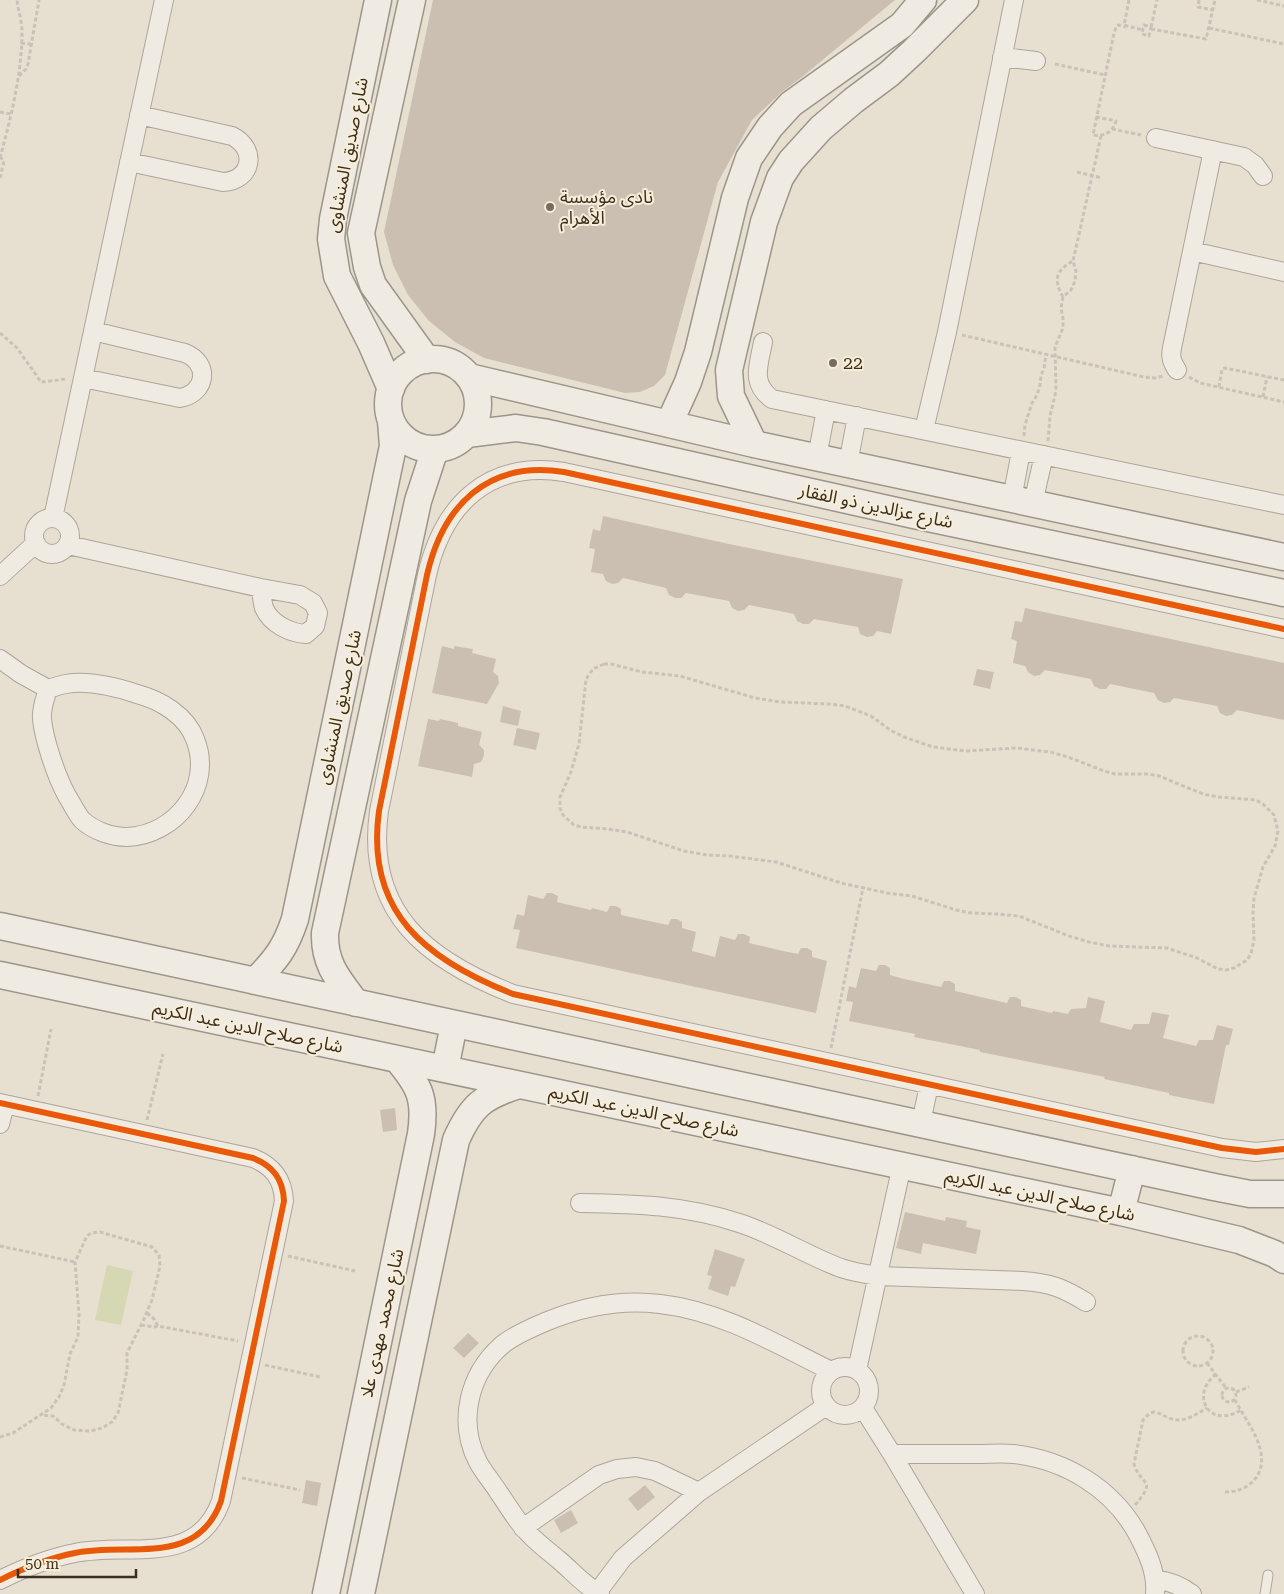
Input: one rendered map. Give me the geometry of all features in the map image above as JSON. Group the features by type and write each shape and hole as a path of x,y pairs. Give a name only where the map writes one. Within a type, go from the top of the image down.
{"street":[{"path":"53,518 164,0"},
{"name":"شارع صديق المنشاوى","path":"378,0 333,219 331,239 337,276 371,343 390,389"},
{"name":"شارع صديق المنشاوى","path":"412,0 361,233 372,285 427,360"},
{"path":"669,424 688,382 698,352 735,198 749,158 770,127 791,104 902,25 923,0"},
{"path":"754,444 731,396 729,370 764,222 780,178 806,143 854,100 889,74 965,0"},
{"path":"924,430 947,332 1002,56 1009,2"},
{"path":"1002,56 1036,61"},
{"path":"129,162 223,182 237,180 246,170 248,163 247,150 244,144 232,136 139,115"},
{"path":"1156,138 1244,157 1255,165 1263,176"},
{"path":"1177,370 1171,356 1213,150"},
{"path":"1192,251 1284,272"},
{"path":"83,378 180,398 195,392 200,385 202,377 202,369 192,356 93,331"},
{"path":"764,342 757,375 764,393 772,399 924,430 1046,449 1284,505"},
{"path":"427,360 451,363 461,369 469,377 476,391 478,406 475,421 467,434 458,442 447,447 435,449 417,446 401,436 391,421 388,405 390,389 399,375 412,365 427,360"},
{"name":"شارع عزالدين ذو الفقار","path":"469,377 754,444 1284,557"},
{"path":"575,439 583,404"},
{"path":"817,457 826,410"},
{"path":"848,464 857,416"},
{"name":"شارع صديق المنشاوى","path":"254,981 277,958 287,940 295,919 393,446 391,421"},
{"name":"شارع عزالدين ذو الفقار","path":"467,434 516,428 543,432 914,515 1284,593"},
{"path":"1023,446 1023,501"},
{"name":"شارع صديق المنشاوى","path":"356,1003 331,967 327,956 325,932 388,702 418,501 435,449"},
{"path":"1023,501 1046,449"},
{"path":"1284,629 564,472 532,469 508,474 486,483 464,501 445,527 431,558 388,702 376,846 378,863 389,897 398,914 420,942 434,954 470,975 513,994 1222,1148 1256,1152 1284,1149"},
{"path":"914,515 922,480"},
{"path":"53,518 64,522 68,527 70,539 68,545 60,552 49,554 43,552 34,537 38,526 42,522 53,518"},
{"path":"0,576 36,543"},
{"path":"68,545 261,588"},
{"path":"1223,580 1232,545"},
{"path":"0,659 21,674 48,689 66,684 86,683 128,691 149,697 167,706 183,720 195,738 200,766 199,780 191,800 178,817 160,829 140,836 126,837 99,832 82,820 65,793 51,756 42,718 43,704 48,689"},
{"path":"0,926 1250,1194 1284,1194"},
{"path":"287,940 306,944 325,942"},
{"name":"شارع صلاح الدين عبد الكريم","path":"0,974 1122,1212 1239,1240 1275,1254 1284,1260"},
{"path":"445,1069 454,1024"},
{"name":"شارع محمد مهدى علا","path":"326,1594 424,1114 420,1094 411,1075 397,1059"},
{"name":"شارع محمد مهدى علا","path":"361,1594 456,1140 465,1120 479,1103 498,1091 519,1084"},
{"path":"921,1123 929,1085"},
{"path":"0,1124 2,1104 253,1158 263,1162 272,1169 283,1189 284,1201 227,1474 216,1514 209,1526 188,1542 168,1547 102,1549 75,1553 31,1566 0,1580"},
{"path":"857,1370 902,1165"},
{"path":"1122,1212 1132,1169"},
{"path":"580,1203 650,1204 710,1214 768,1234 854,1272 878,1276 1046,1283 1067,1290 1086,1302"},
{"path":"826,1406 699,1492 623,1558 598,1593 523,1528 478,1461 469,1437 467,1411 473,1386 485,1363 503,1344 531,1328 562,1315 593,1306 659,1303 691,1308 722,1318 831,1371"},
{"path":"844,1367 857,1370 867,1380 869,1387 867,1402 863,1408 854,1413 844,1415 834,1413 826,1406 822,1399 821,1392 825,1377 831,1371 844,1367"},
{"path":"863,1408 975,1594"},
{"path":"892,1454 1014,1454 1052,1462 1081,1475 1105,1493 1127,1516 1145,1548 1155,1587 1170,1581 1192,1594"},
{"path":"523,1528 599,1475 618,1469 636,1467 655,1471 699,1492"}],"lane":[{"path":"1265,1594 1268,1575"}],"path":[{"path":"0,178 4,161 0,158 11,114 20,58 22,29 16,0"},
{"path":"18,76 26,69 29,60 39,0"},
{"path":"1126,27 1124,23 1129,0"},
{"path":"1157,0 1151,28 1150,36 1142,34 1144,25 1151,28 1204,40 1207,38 1215,0"},
{"path":"1199,0 1198,7 1213,10"},
{"path":"1256,0 1284,6"},
{"path":"1096,117 1116,121 1112,129 1101,136 1093,135 1096,117 1116,27 1143,30"},
{"path":"1209,28 1284,44"},
{"path":"21,43 31,44"},
{"path":"20,58 29,60"},
{"path":"1055,64 1105,75"},
{"path":"0,112 11,114"},
{"path":"1112,129 1156,138"},
{"path":"1046,449 1050,416 1056,390 1054,347 1063,328 1061,308 1063,297 1071,290 1075,281 1076,271 1073,261 1101,136"},
{"path":"1078,172 1102,178"},
{"path":"1063,297 1057,287 1057,276 1063,266 1073,261"},
{"path":"947,332 1144,377 1167,376 1177,370 1200,382 1284,402"},
{"path":"0,333 17,348 41,382 83,378"},
{"path":"1023,446 1025,425 1040,385 1046,354"},
{"path":"1219,387 1222,369 1226,368 1284,380"},
{"path":"1262,397 1267,377"},
{"path":"611,664 642,672 680,676 755,698 780,702 845,706 871,716 890,730 904,737 933,747 966,751 1034,749 1068,757 1104,771 1158,776 1203,794 1256,800 1274,815 1278,831 1276,846 1264,867 1254,898 1254,940 1251,954 1241,964 1226,970 1218,969 1197,958 1166,948 1109,946 1069,936 1019,916 971,913 912,896 863,888 776,862 684,851 627,832 581,828 568,821 560,808 560,797 578,750 583,716 584,685 589,674 598,666 611,664"},
{"path":"828,1063 863,888"},
{"path":"34,1111 51,1029"},
{"path":"144,1135 163,1054"},
{"path":"0,1437 13,1433 40,1415 51,1408 59,1397 64,1385 70,1354 78,1337 80,1314 75,1262 84,1240 91,1233 100,1232 152,1247 159,1256 160,1261 152,1300 127,1353 127,1370 121,1402 118,1413 112,1422 102,1428 91,1431 74,1430 62,1424 53,1416 40,1415"},
{"path":"0,1246 75,1262"},
{"path":"273,1252 355,1271"},
{"path":"147,1314 154,1319 158,1326"},
{"path":"141,1325 158,1326 254,1344"},
{"path":"1200,1336 1210,1342 1213,1353 1207,1363 1196,1366 1186,1361 1183,1350 1188,1340 1200,1336"},
{"path":"250,1362 320,1377"},
{"path":"1207,1363 1226,1388"},
{"path":"1216,1374 1209,1379 1205,1387 1204,1401 1207,1408 1216,1416 1224,1417 1241,1410"},
{"path":"1226,1388 1230,1387 1236,1392"},
{"path":"1236,1392 1249,1387"},
{"path":"1226,1388 1222,1398 1228,1402 1235,1400"},
{"path":"1225,1492 1235,1492 1245,1488 1259,1473 1262,1463 1259,1443 1235,1400 1236,1392"},
{"path":"1127,1516 1147,1489 1145,1479 1136,1471 1134,1464 1143,1420 1154,1412 1170,1419 1187,1419 1207,1408"},
{"path":"227,1474 300,1490"}],"green space":[{"path":"107,1265 133,1271 121,1325 95,1320"}],"building":[{"name":"نادى مؤسسة الأهرام","path":"433,0 895,0 782,92 752,120 718,182 665,375 654,386 640,392 625,393 484,358 455,342 429,321 408,295 393,265 384,232"},
{"path":"603,516 729,544 903,579 891,634 877,631 873,636 867,637 860,634 858,627 814,619 809,624 803,624 797,621 794,614 749,605 744,610 738,611 732,608 729,601 686,593 681,598 675,598 669,595 666,588 623,578 618,583 612,584 606,581 603,574 591,572 595,549 589,548 593,529 600,531"},
{"path":"1025,608 1284,663 1284,720 1237,710 1232,715 1226,716 1220,713 1217,706 1174,698 1170,702 1164,703 1158,700 1154,693 1110,684 1106,689 1100,689 1094,686 1091,679 1045,670 1040,675 1034,676 1028,672 1025,666 1013,663 1017,641 1011,639 1015,621 1022,622"},
{"path":"442,646 454,649 454,646 473,649 472,653 496,659 493,672 498,676 499,683 487,704 432,693"},
{"path":"977,669 994,672 990,689 973,685"},
{"path":"503,706 521,711 518,726 500,722"},
{"path":"428,719 439,721 440,719 458,723 458,726 482,732 479,745 484,750 484,755 481,762 474,764 472,777 418,766"},
{"path":"517,728 540,733 536,750 513,745"},
{"path":"547,893 558,896 557,902 591,910 592,908 607,912 610,906 616,906 621,909 621,915 668,925 671,919 677,919 682,922 682,928 696,932 692,951 715,957 720,936 735,940 738,934 750,937 749,943 783,951 798,954 801,948 807,948 812,951 812,957 827,961 816,1013 516,948 520,930 513,929 517,914 524,916 528,895 543,899"},
{"path":"879,965 885,965 890,968 890,975 904,979 941,987 944,981 950,981 955,984 955,991 1007,1003 1010,997 1016,997 1021,1000 1021,1006 1052,1013 1053,1011 1068,1014 1071,1009 1086,1008 1088,997 1105,1001 1100,1022 1131,1030 1134,1024 1149,1024 1152,1012 1169,1015 1163,1038 1196,1046 1199,1040 1213,1040 1217,1025 1233,1029 1229,1045 1226,1045 1214,1104 1104,1079 1105,1077 980,1052 980,1050 914,1037 915,1034 849,1021 853,1002 846,1001 849,986 856,988 861,968 876,971"},
{"path":"395,1108 397,1130 383,1132 380,1110"},
{"path":"905,1212 945,1221 946,1217 967,1221 966,1227 981,1230 976,1254 923,1243 921,1254 896,1248"},
{"path":"715,1249 745,1259 735,1287 731,1286 728,1296 708,1289 712,1276 707,1275"},
{"path":"468,1333 479,1343 464,1358 453,1348"},
{"path":"306,1480 321,1483 317,1506 302,1503"},
{"path":"645,1485 655,1497 638,1511 628,1499"},
{"path":"571,1510 578,1523 561,1533 554,1520"}],"cycle path":[{"path":"1284,629 564,472 537,470 513,473 491,481 473,493 457,508 444,528 434,550 427,575 379,811 377,847 382,878 393,905 408,928 429,948 454,965 482,981 513,994 1222,1148 1256,1152 1284,1149"},
{"path":"0,1103 253,1158 266,1165 276,1174 282,1186 284,1201 221,1501 210,1522 196,1536 179,1544 160,1548 96,1550 75,1553 37,1564 0,1580"}],"place":[{"name":"نادى مؤسسة الأهرام","path":"550,207"},
{"name":"22","path":"833,363"}]}
